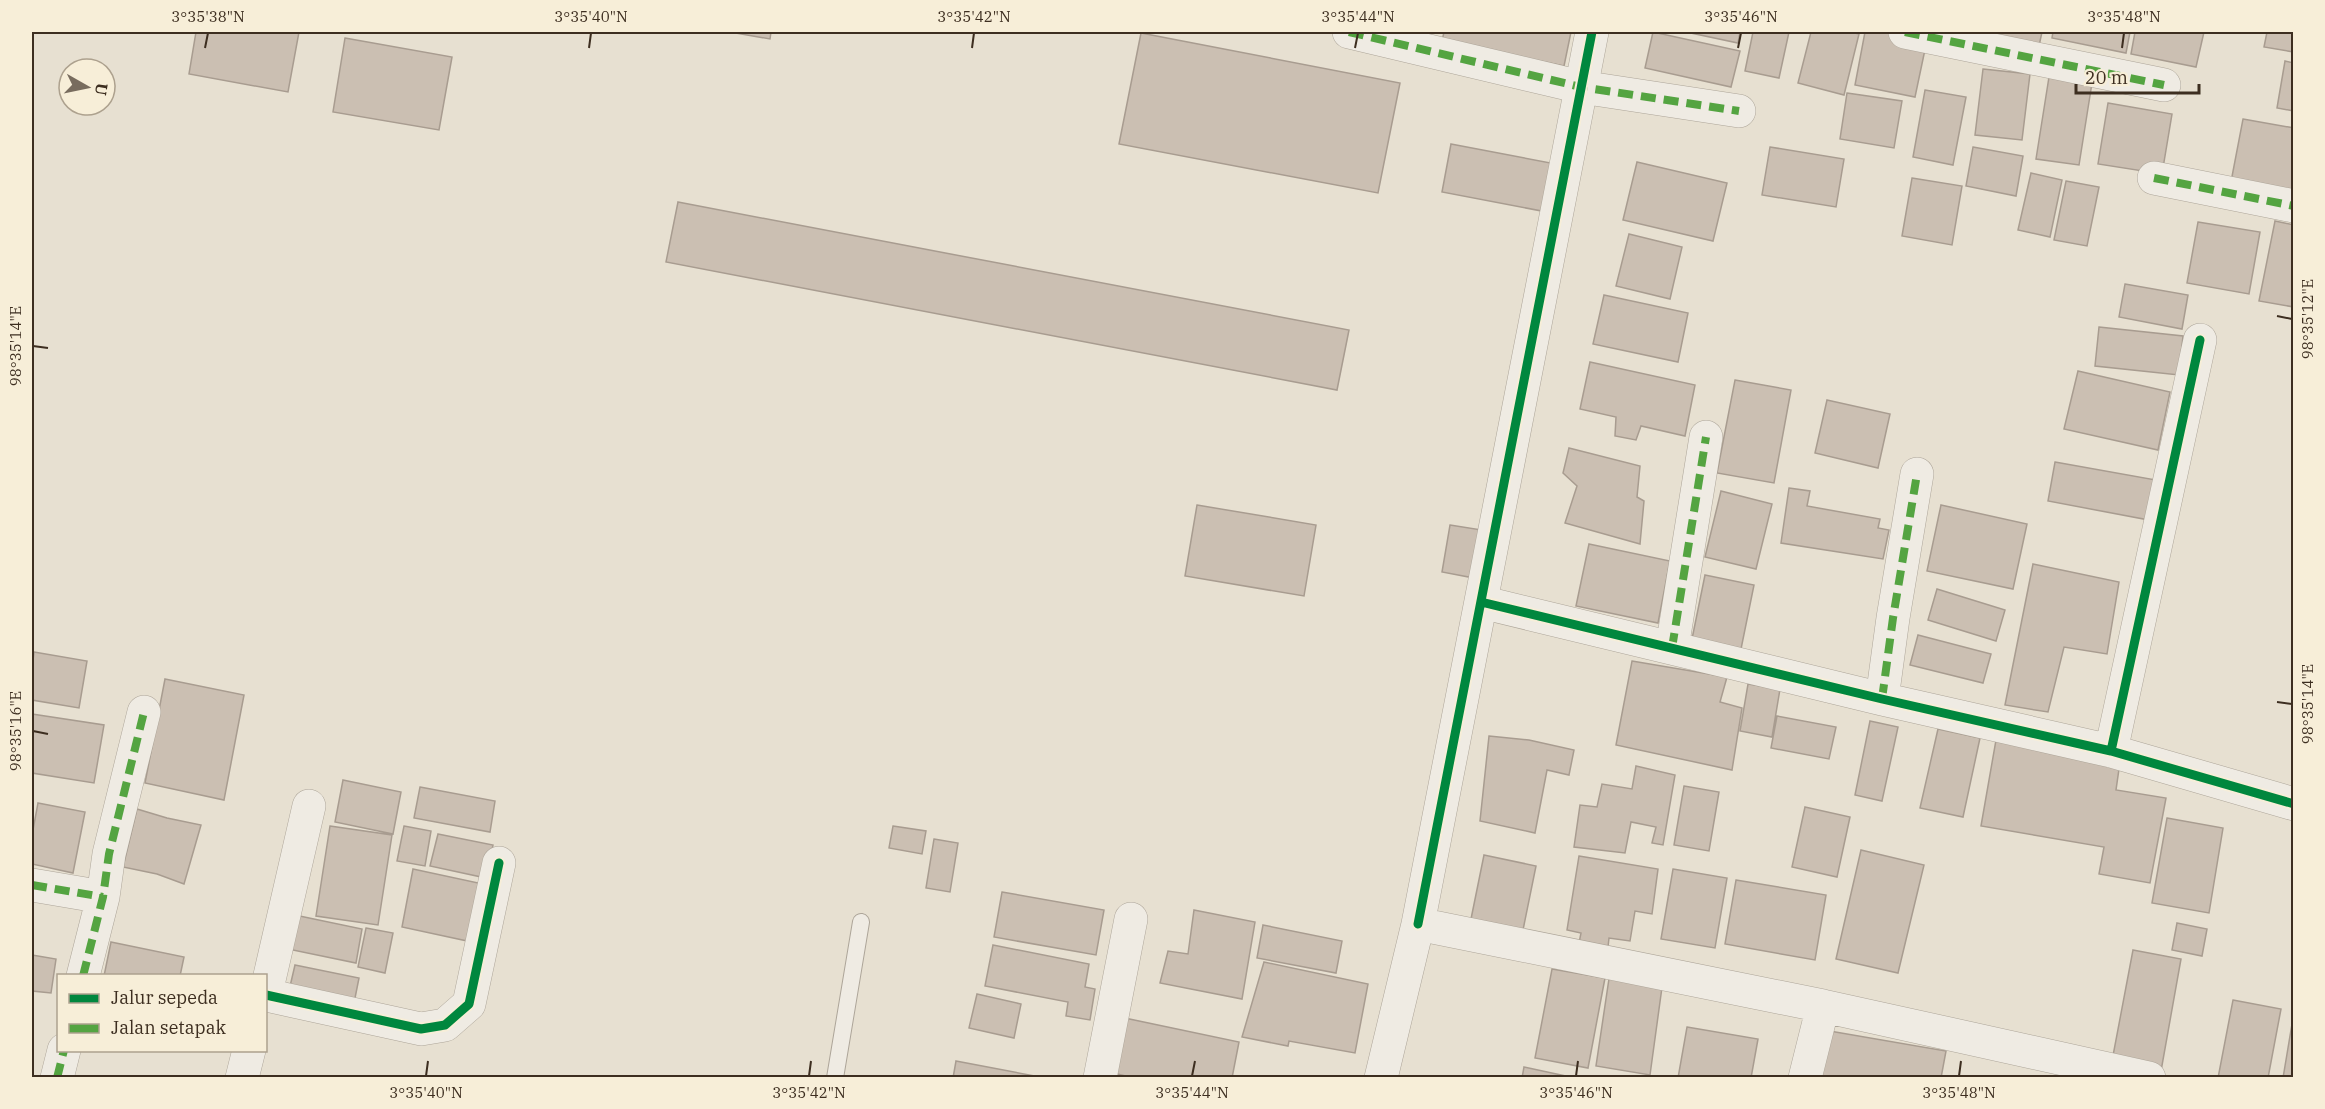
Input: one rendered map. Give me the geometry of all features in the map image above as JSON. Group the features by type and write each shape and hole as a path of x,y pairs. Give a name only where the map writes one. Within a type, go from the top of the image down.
{"street":[{"path":"1349,32 1581,87 1739,111"},
{"path":"1381,1077 1418,924 1592,32"},
{"path":"1905,32 2164,85"},
{"path":"2154,178 2294,206"},
{"path":"2111,751 2200,340"},
{"path":"1672,648 1706,437"},
{"path":"1882,699 1917,474"},
{"path":"1481,602 1882,699 2111,751 2294,804"},
{"path":"83,974 103,897 109,854 144,712"},
{"path":"267,990 309,806"},
{"path":"267,994 421,1029 445,1025 469,1004 498,863"},
{"path":"32,885 103,897"},
{"path":"1100,1077 1131,919"},
{"path":"1418,924 1823,1006 2149,1077"},
{"path":"1804,1077 1823,1006"},
{"path":"57,1077 63,1052"},
{"path":"242,1077 248,1052"}],"lane":[{"path":"835,1077 861,922"}],"building":[{"path":"196,32 299,32 288,92 189,74"},
{"path":"730,32 771,32 770,39"},
{"path":"1444,32 1571,32 1564,66 1442,41"},
{"path":"1653,32 1740,51 1731,87 1645,68"},
{"path":"1686,32 1740,32 1738,43"},
{"path":"1753,32 1789,32 1779,78 1745,71"},
{"path":"1811,32 1859,34 1844,95 1798,83"},
{"path":"1865,32 1882,32 1927,40 1915,97 1855,85"},
{"path":"1989,32 2042,32 2039,46 1988,35"},
{"path":"2053,32 2130,32 2126,53 2052,38"},
{"path":"2135,32 2204,32 2196,67 2131,54"},
{"path":"2267,32 2294,32 2294,52 2264,47"},
{"path":"1141,33 1400,83 1378,193 1119,144"},
{"path":"345,38 452,57 439,130 333,112"},
{"path":"2285,61 2294,63 2294,111 2277,108"},
{"path":"1983,69 2030,74 2022,140 1975,135"},
{"path":"2049,77 2092,83 2079,165 2036,159"},
{"path":"1925,90 1966,97 1953,165 1913,157"},
{"path":"1847,93 1902,101 1894,148 1840,139"},
{"path":"2108,103 2172,114 2162,174 2098,164"},
{"path":"2243,119 2294,128 2294,199 2230,187"},
{"path":"1451,144 1556,164 1547,212 1442,192"},
{"path":"1770,147 1844,159 1836,207 1762,195"},
{"path":"1973,147 2023,156 2016,196 1966,186"},
{"path":"1637,162 1727,183 1713,241 1623,220"},
{"path":"2031,173 2062,180 2050,237 2018,230"},
{"path":"1912,178 1962,186 1952,245 1902,236"},
{"path":"2066,181 2099,187 2087,246 2054,240"},
{"path":"678,202 1349,330 1337,390 666,262"},
{"path":"2275,221 2294,225 2294,307 2259,301"},
{"path":"2198,222 2260,232 2249,294 2187,283"},
{"path":"1629,234 1682,247 1670,299 1616,286"},
{"path":"2125,284 2188,295 2182,329 2119,317"},
{"path":"1604,295 1688,313 1678,362 1593,344"},
{"path":"2099,327 2183,336 2179,375 2095,366"},
{"path":"1590,362 1695,385 1685,436 1641,426 1636,440 1615,436 1616,417 1580,409"},
{"path":"2078,371 2170,392 2158,450 2064,429"},
{"path":"1735,380 1791,390 1774,483 1717,473"},
{"path":"1827,400 1890,414 1878,468 1815,453"},
{"path":"1569,448 1640,466 1637,497 1644,501 1640,544 1565,523 1577,486 1563,473"},
{"path":"2055,462 2156,480 2149,520 2048,501"},
{"path":"1789,488 1810,491 1807,506 1880,519 1878,528 1889,530 1883,559 1781,543"},
{"path":"1721,491 1772,504 1756,569 1705,557"},
{"path":"1197,505 1316,525 1304,596 1185,576"},
{"path":"1941,505 2027,524 2013,589 1927,571"},
{"path":"1450,525 1482,530 1474,578 1442,572"},
{"path":"1589,544 1670,561 1658,623 1576,606"},
{"path":"2033,564 2119,582 2107,654 2064,647 2048,712 2005,705"},
{"path":"1705,575 1754,585 1741,649 1692,639"},
{"path":"1937,589 2005,610 1996,641 1928,620"},
{"path":"1918,635 1991,654 1983,683 1910,665"},
{"path":"34,652 87,661 79,708 32,700"},
{"path":"1632,661 1727,677 1720,702 1742,708 1732,770 1616,745"},
{"path":"165,679 244,695 224,800 145,783"},
{"path":"1748,684 1780,689 1772,737 1740,731"},
{"path":"32,714 104,725 94,783 32,773"},
{"path":"1777,716 1836,727 1829,759 1771,748"},
{"path":"1870,721 1898,727 1882,801 1855,795"},
{"path":"1938,729 1980,738 1963,817 1920,808"},
{"path":"1489,736 1529,740 1574,750 1569,775 1547,770 1535,833 1480,821"},
{"path":"1996,740 2120,762 2116,790 2166,798 2150,883 2099,874 2104,847 1981,826"},
{"path":"1636,766 1675,775 1663,845 1652,843 1656,827 1631,822 1625,853 1574,847 1580,805 1597,807 1602,784 1632,789"},
{"path":"343,780 401,792 393,834 335,822"},
{"path":"1684,786 1719,792 1709,851 1674,845"},
{"path":"420,787 495,801 490,832 414,818"},
{"path":"38,803 85,812 73,873 32,864 32,835"},
{"path":"1805,807 1850,817 1837,877 1792,867"},
{"path":"137,809 201,825 184,884 157,874 123,867"},
{"path":"2167,818 2223,828 2209,913 2152,903"},
{"path":"330,826 392,835 378,925 316,916"},
{"path":"404,826 431,831 425,866 397,861"},
{"path":"893,826 926,831 922,854 889,848"},
{"path":"438,834 493,845 486,878 430,866"},
{"path":"934,839 958,843 950,892 926,888"},
{"path":"1861,850 1924,865 1898,973 1836,959"},
{"path":"1484,855 1536,866 1523,930 1471,919"},
{"path":"1579,856 1658,869 1652,914 1635,911 1630,941 1609,938 1608,947 1579,943 1581,933 1567,930"},
{"path":"413,869 483,884 472,942 402,927"},
{"path":"1673,869 1727,878 1715,948 1661,939"},
{"path":"1736,880 1826,895 1815,960 1725,944"},
{"path":"1002,892 1104,910 1096,955 994,937"},
{"path":"1194,910 1255,922 1242,999 1160,983 1168,951 1188,954"},
{"path":"290,914 362,929 356,963 283,948"},
{"path":"2177,923 2207,929 2202,956 2172,950"},
{"path":"1263,925 1342,941 1336,973 1257,958"},
{"path":"366,928 393,933 385,973 358,967"},
{"path":"111,942 184,957 180,974 104,974"},
{"path":"993,945 1089,964 1085,987 1095,989 1090,1020 1066,1016 1068,1002 985,986"},
{"path":"2133,950 2181,959 2161,1071 2112,1061"},
{"path":"32,955 56,959 51,993 32,991"},
{"path":"1264,962 1368,984 1355,1053 1289,1041 1288,1046 1242,1037"},
{"path":"295,965 359,978 353,1008 288,995"},
{"path":"1552,969 1605,978 1588,1068 1535,1058"},
{"path":"1610,972 1663,980 1650,1075 1596,1066"},
{"path":"977,994 1021,1004 1014,1038 969,1028"},
{"path":"2233,1000 2281,1009 2268,1078 2218,1078"},
{"path":"2294,1012 2294,1078 2283,1078"},
{"path":"1120,1017 1239,1042 1232,1078 1134,1078 1109,1072"},
{"path":"1687,1027 1758,1039 1751,1078 1678,1078"},
{"path":"1818,1029 1946,1051 1941,1078 1810,1078"},
{"path":"956,1061 1045,1078 953,1078"},
{"path":"1524,1067 1575,1078 1522,1078"}],"marked path":[{"path":"1349,32 1581,87 1739,111"},
{"path":"1905,32 2164,85"},
{"path":"2154,178 2294,206"},
{"path":"1672,648 1706,437"},
{"path":"1882,699 1917,474"},
{"path":"84,974 103,897 109,854 144,712"},
{"path":"32,885 103,897"},
{"path":"57,1078 64,1052"}],"cycle path":[{"path":"1418,924 1592,32"},
{"path":"2111,751 2200,340"},
{"path":"1481,602 1882,699 2111,751 2294,804"},
{"path":"267,995 421,1029 445,1025 469,1004 499,863"}]}
